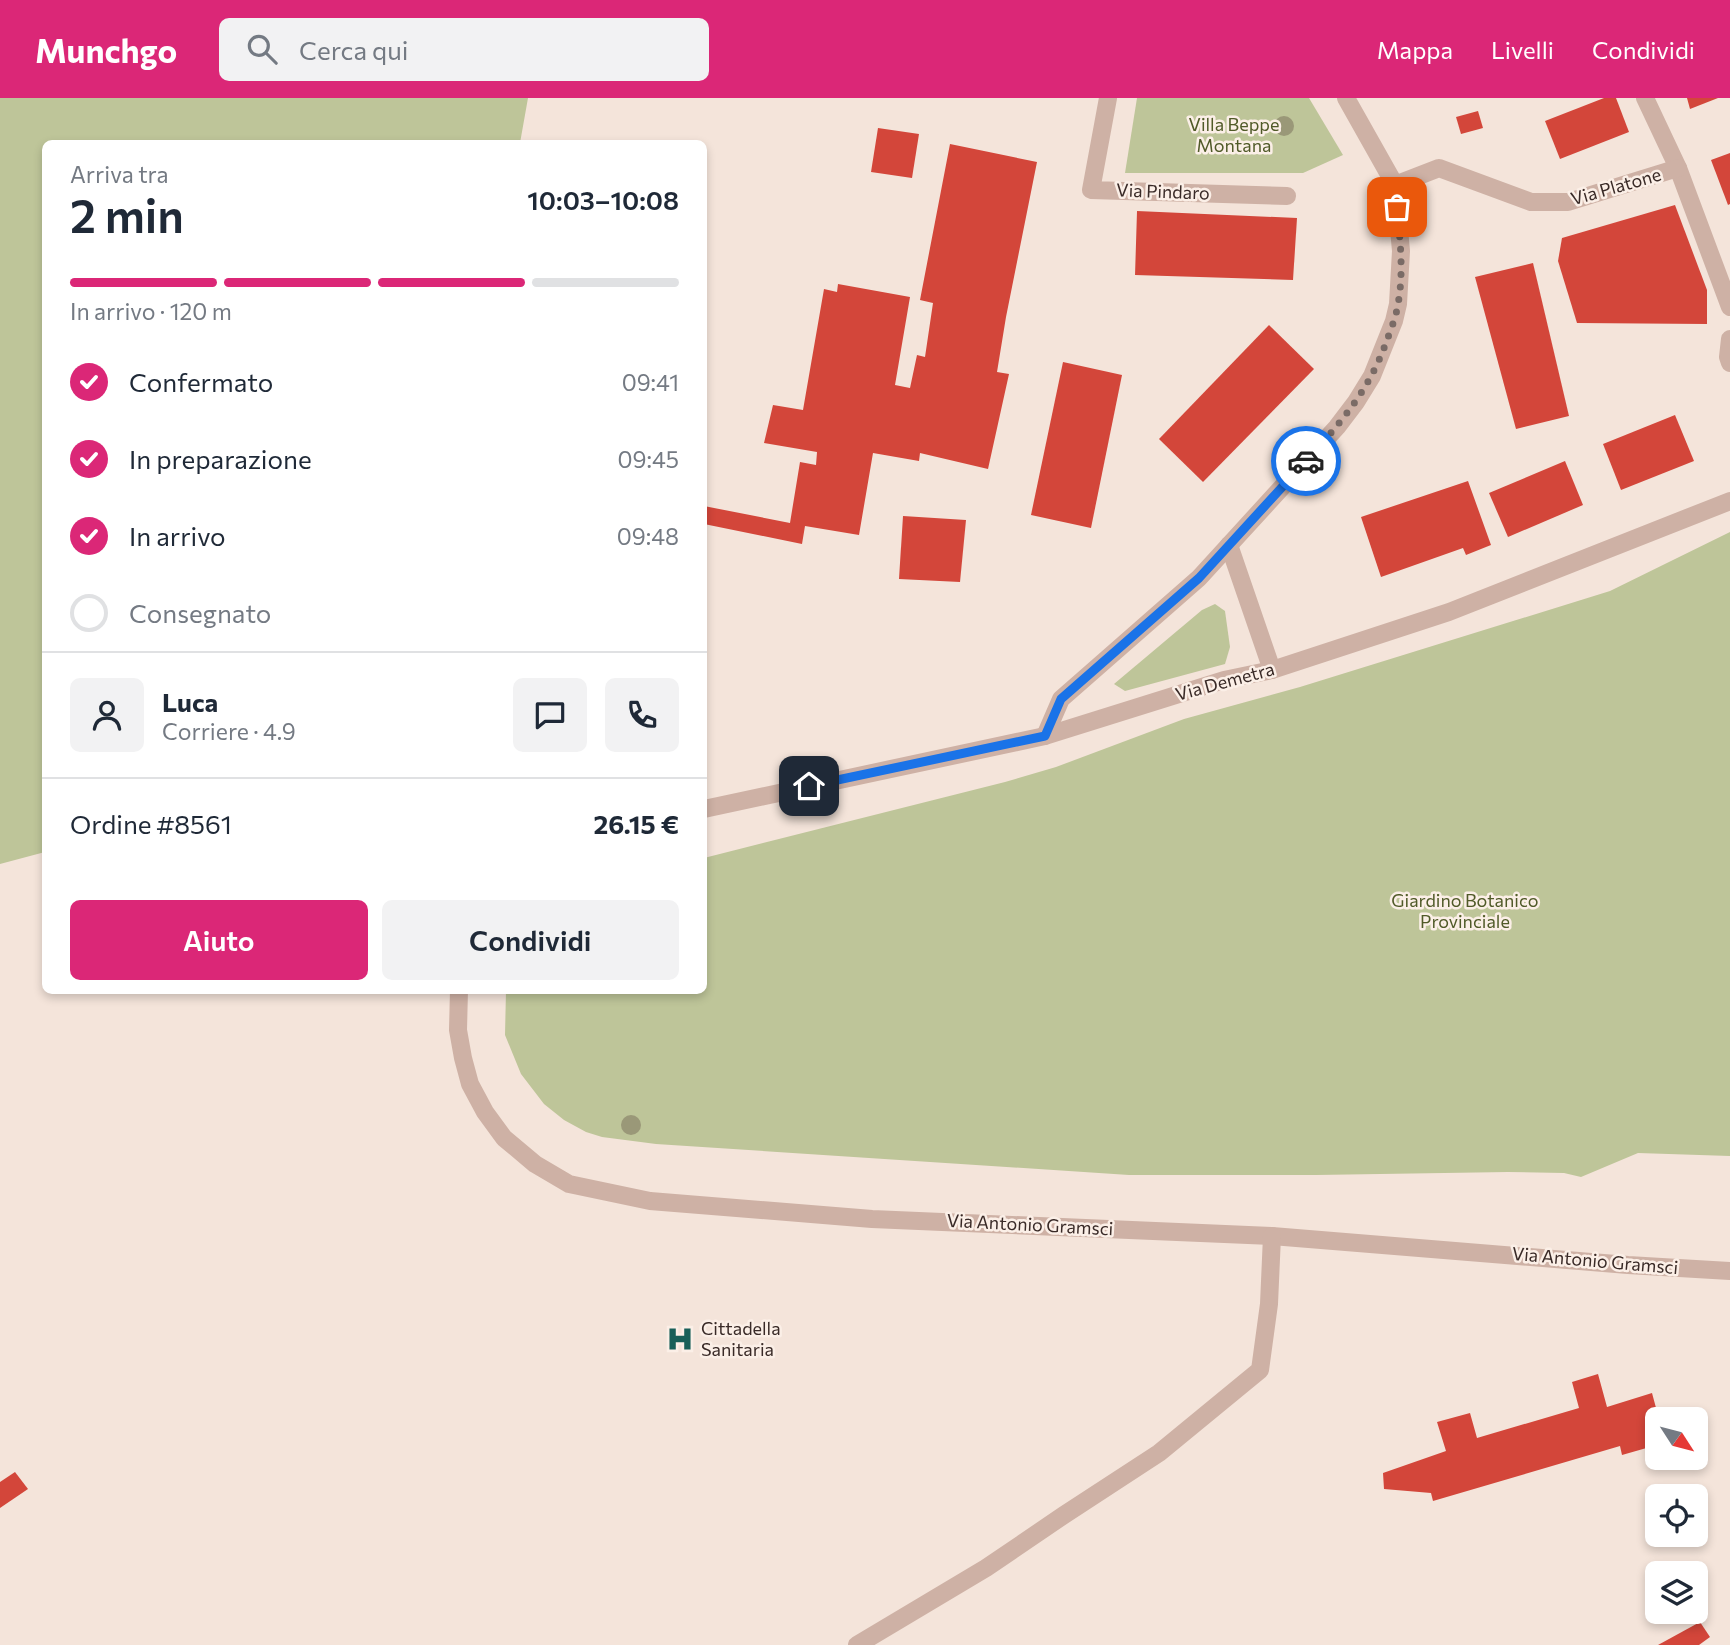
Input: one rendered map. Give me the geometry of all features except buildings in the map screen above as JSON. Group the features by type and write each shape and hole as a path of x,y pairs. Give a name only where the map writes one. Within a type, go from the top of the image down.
{"street":[{"name":"Via Pindaro","path":"1108,98 1091,190 1287,196"},
{"path":"1045,736 1061,699 1199,578 1337,426 1356,402 1380,358 1398,304 1401,251 1395,185 1346,98"},
{"name":"Via Platone","path":"1645,98 1678,168 1730,307"},
{"name":"Via Platone","path":"1395,185 1439,168 1531,202 1568,202 1678,168"},
{"path":"1730,339 1730,363"},
{"name":"Via Demetra","path":"707,807 1045,736 1224,680 1272,670 1448,612 1730,501"},
{"path":"1229,545 1272,670"},
{"name":"Via Antonio Gramsci","path":"459,994 458,1030 463,1058 470,1084 485,1112 504,1138 535,1164 569,1184 650,1201 872,1219 1272,1236 1730,1271"},
{"path":"857,1645 986,1568 1159,1453 1260,1370 1269,1304 1272,1236"}],"green space":[{"path":"0,98 528,98 521,140 42,140 42,853 0,864"},
{"name":"Villa Beppe Montana","path":"1137,98 1309,98 1343,155 1303,173 1125,173"},
{"name":"Giardino Botanico Provinciale","path":"1730,532 1730,1156 1638,1153 1581,1177 1564,1173 1508,1172 1129,1175 656,1144 602,1137 586,1132 564,1120 544,1104 521,1074 505,1035 506,994 707,994 707,857 1056,767 1184,719 1300,687 1610,591"},
{"path":"1215,604 1225,611 1230,647 1225,664 1125,691 1114,684 1202,610"}],"way so far":[{"path":"1306,461 1356,402 1384,349 1398,304 1401,251 1397,207"}],"place":[{"name":"Cittadella Sanitaria","path":"680,1339"}],"route":[{"path":"809,786 1045,736 1061,699 1199,578 1306,461"}]}
